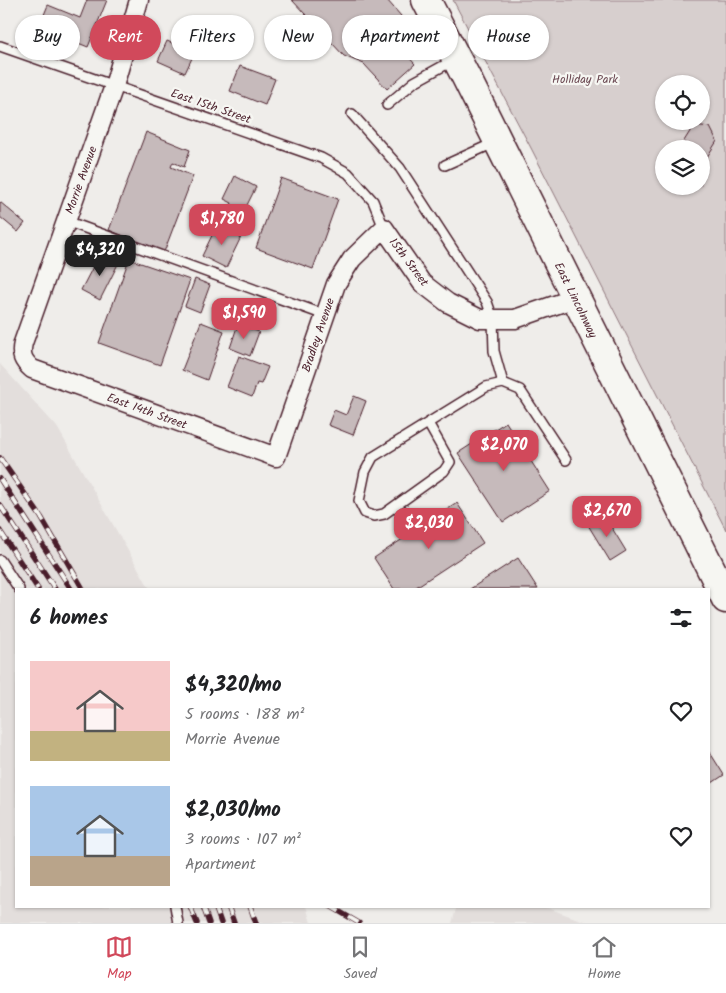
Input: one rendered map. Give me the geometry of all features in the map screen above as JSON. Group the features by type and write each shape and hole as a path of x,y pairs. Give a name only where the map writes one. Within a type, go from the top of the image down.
{"main road":[{"name":"East Lincolnway","path":"426,0 434,15"},
{"name":"East Lincolnway","path":"458,60 726,599"}],"street":[{"name":"Morrie Avenue","path":"23,359 21,350 23,343 114,86 139,0"},
{"name":"Bradley Avenue","path":"276,458 336,284 352,259 384,228"},
{"name":"15th Street","path":"384,228 422,283 448,303 480,319 515,319 575,298"},
{"name":"East 14th Street","path":"23,359 36,371 276,458"}],"lane":[{"name":"East 15th Street","path":"0,46 321,158 348,173 373,202 384,228"},
{"path":"387,105 414,82 453,60"},
{"path":"352,114 400,168 486,302 493,319 494,351 503,383"},
{"path":"445,164 498,141"},
{"path":"66,221 325,315"},
{"path":"428,423 450,462 444,472 384,514 374,516 365,513 359,501 365,472 373,457 486,387 503,383 520,390 566,460"},
{"path":"0,560 18,588"},
{"path":"174,908 178,923"}],"shaded area":[{"path":"0,364 57,427 149,588 15,588 15,908 307,908 311,923 0,923"},
{"path":"456,908 548,908 589,923 452,923"}],"green space":[{"name":"Holliday Park","path":"453,0 726,0 726,530 485,60 549,60 549,15 468,15 468,28"}],"building":[{"path":"87,0 107,0 101,15 90,15 90,42 88,47 80,44 80,18"},
{"path":"292,0 387,0 400,15 342,15 342,54 332,43 332,15 306,15"},
{"path":"48,5 73,15 44,15"},
{"path":"167,41 171,43 171,60 191,60 185,73 158,61 161,60 161,54"},
{"path":"354,60 411,60 415,64 387,89 364,64"},
{"path":"240,66 275,79 265,105 230,91"},
{"path":"710,127 717,141 710,152 710,140 685,140 691,130 710,130"},
{"path":"146,132 190,150 184,167 173,162 171,167 193,176 164,252 109,230"},
{"path":"235,176 256,187 241,217 228,211 232,203 224,199"},
{"path":"281,178 338,199 313,269 256,248"},
{"path":"0,202 25,223 18,232 0,217"},
{"path":"218,223 242,235 226,268 202,256"},
{"path":"99,255 118,264 100,300 81,290"},
{"path":"129,259 190,280 160,365 99,343"},
{"path":"195,279 210,285 200,312 185,306"},
{"path":"201,322 224,331 207,380 182,370"},
{"path":"238,324 259,332 250,356 230,348"},
{"path":"239,356 268,367 261,384 257,383 252,397 227,387"},
{"path":"354,396 366,401 353,435 328,425 334,410 346,415"},
{"path":"506,422 550,491 503,522 458,453"},
{"path":"457,503 483,543 415,588 393,588 374,558"},
{"path":"604,515 626,551 610,561 588,525"},
{"path":"518,558 537,588 472,588"},
{"path":"710,753 724,775 710,784"}],"railway":[{"path":"0,458 41,517 82,588"},
{"path":"0,479 70,588"},
{"path":"0,505 54,588"},
{"path":"0,531 37,588"},
{"path":"191,908 197,923"},
{"path":"204,908 209,923"},
{"path":"216,908 221,923"},
{"path":"229,908 234,923"},
{"path":"251,908 256,923"},
{"path":"333,908 359,923"}]}
